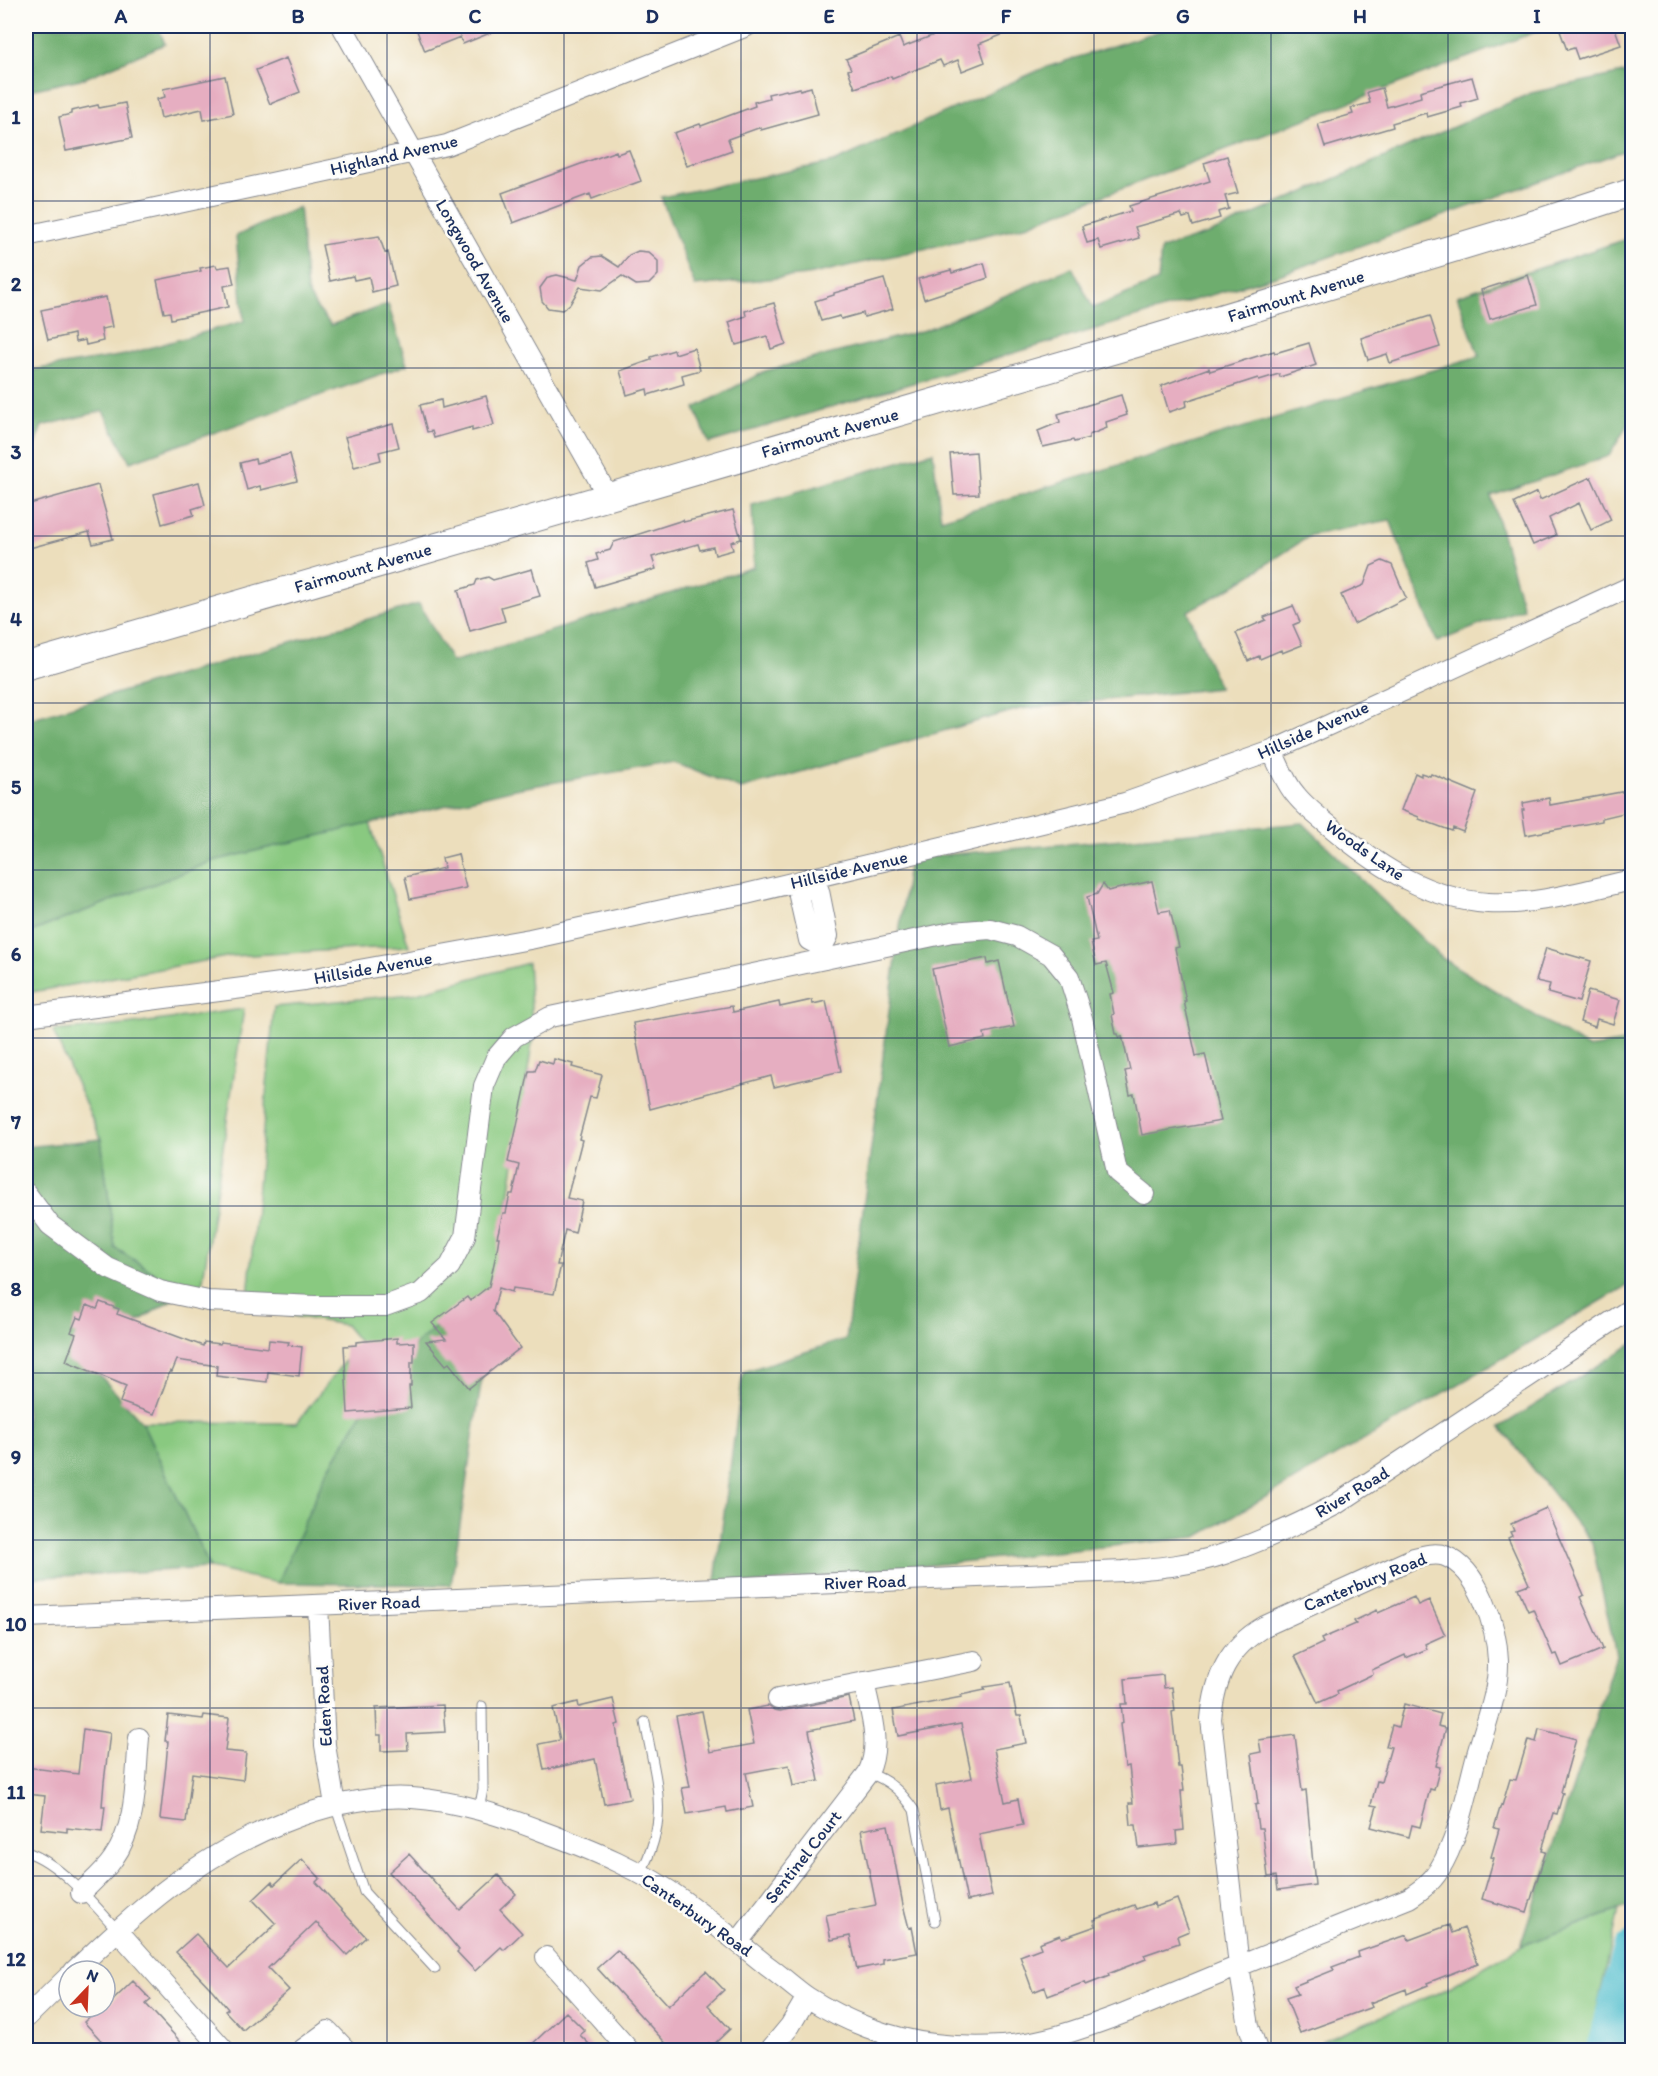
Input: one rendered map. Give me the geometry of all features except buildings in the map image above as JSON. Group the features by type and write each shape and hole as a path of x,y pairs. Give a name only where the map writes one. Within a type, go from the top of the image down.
{"main road":[{"name":"Fairmount Avenue","path":"26,666 1176,332 1531,225 1632,192"}],"street":[{"name":"Longwood Avenue","path":"342,26 609,498"},
{"name":"Highland Avenue","path":"26,236 447,145 747,26"},
{"name":"Hillside Avenue","path":"26,1016 304,980 530,939 807,884 1125,803 1272,751 1632,586"},
{"name":"Woods Lane","path":"1272,751 1294,794 1306,807 1390,871 1419,886 1449,897 1487,903 1533,901 1632,880"},
{"path":"807,884 799,896 810,940 823,953"},
{"path":"26,1193 50,1225 108,1268 160,1291 208,1301 314,1306 385,1306 421,1293 450,1266 465,1237 484,1086 496,1058 514,1036 550,1017 823,953 952,932 990,929 1017,936 1051,955 1070,977 1117,1172 1144,1194"},
{"name":"River Road","path":"26,1617 1160,1568 1222,1555 1281,1532 1335,1505 1632,1308"},
{"name":"Canterbury Road","path":"87,1959 168,1888 214,1858 263,1832 335,1805 364,1800 413,1798 446,1802 522,1823 591,1850 640,1874 680,1899 807,1997 851,2020 913,2041 964,2047 1000,2045 1056,2036 1239,1966 1409,1898 1431,1882 1440,1869 1453,1840 1490,1710 1498,1663 1491,1621 1475,1583 1460,1564 1444,1556 1433,1554 1414,1558 1264,1626 1252,1633 1230,1656 1217,1683 1211,1719 1239,1966"},
{"name":"Eden Road","path":"318,1605 325,1745 335,1805"},
{"path":"778,1699 974,1661"},
{"name":"Sentinel Court","path":"738,1942 868,1773 874,1761 876,1746 864,1682"},
{"path":"81,1893 112,1861 130,1827 139,1738"},
{"path":"118,1931 224,2050"},
{"path":"546,1957 629,2050"},
{"path":"1239,1966 1249,2026 1257,2050"},
{"path":"26,2018 57,1988"},
{"path":"770,2050 790,2026 807,1997"},
{"path":"302,2050 328,2031 346,2050"}],"lane":[{"path":"479,1810 483,1789 482,1707"},
{"path":"640,1874 650,1855 660,1819 659,1796 645,1722"},
{"path":"868,1773 881,1777 893,1785 914,1810 935,1921"},
{"path":"335,1805 364,1892 435,1969"},
{"path":"26,1852 42,1857 118,1931"}],"green space":[{"path":"26,26 158,26 165,44 85,78 26,91"},
{"path":"1175,26 1551,26 1021,227 808,275 695,286 661,197 834,162 1044,68"},
{"path":"1632,71 1632,148 1279,275 709,443 695,408 765,371 925,330 1072,267 1093,308 1158,281 1161,249 1211,233 1531,93"},
{"path":"299,207 307,291 316,307 331,325 388,304 407,365 130,462 103,411 42,426 26,468 26,371 125,355 244,321 236,236"},
{"path":"1632,237 1632,418 1609,456 1491,496 1523,608 1437,642 1390,520 1311,535 1232,587 1188,611 1219,688 1020,709 741,789 674,762 515,789 213,861 26,934 26,720 419,604 452,662 754,567 752,505 933,452 941,519 1479,356 1457,296"},
{"path":"370,823 409,946 232,956 26,993 26,934 213,861"},
{"path":"1303,823 1442,958 1588,1048 1632,1041 1632,1283 1197,1537 714,1588 743,1372 846,1339 909,858"},
{"path":"528,963 533,1037 492,1310 391,1365 326,1473 278,1583 210,1568 142,1422 297,1423 359,1342 345,1325 247,1308 274,1007 413,994"},
{"path":"244,1009 202,1286 184,1292 115,1248 101,1139 53,1031 126,1025"},
{"path":"101,1139 115,1248 184,1292 139,1321 94,1331 95,1370 142,1422 210,1568 26,1578 26,1486 31,1484 26,1438 26,1147"},
{"path":"492,1310 451,1585 278,1583 326,1473 391,1365 443,1321"},
{"path":"1632,1344 1632,1905 1521,1946 1616,1655 1592,1543 1500,1427"},
{"path":"1619,1910 1588,2050 1326,2050 1322,2041 1438,1993 1521,1946"}],"waterway":[{"path":"1605,2050 1632,1950"}]}
